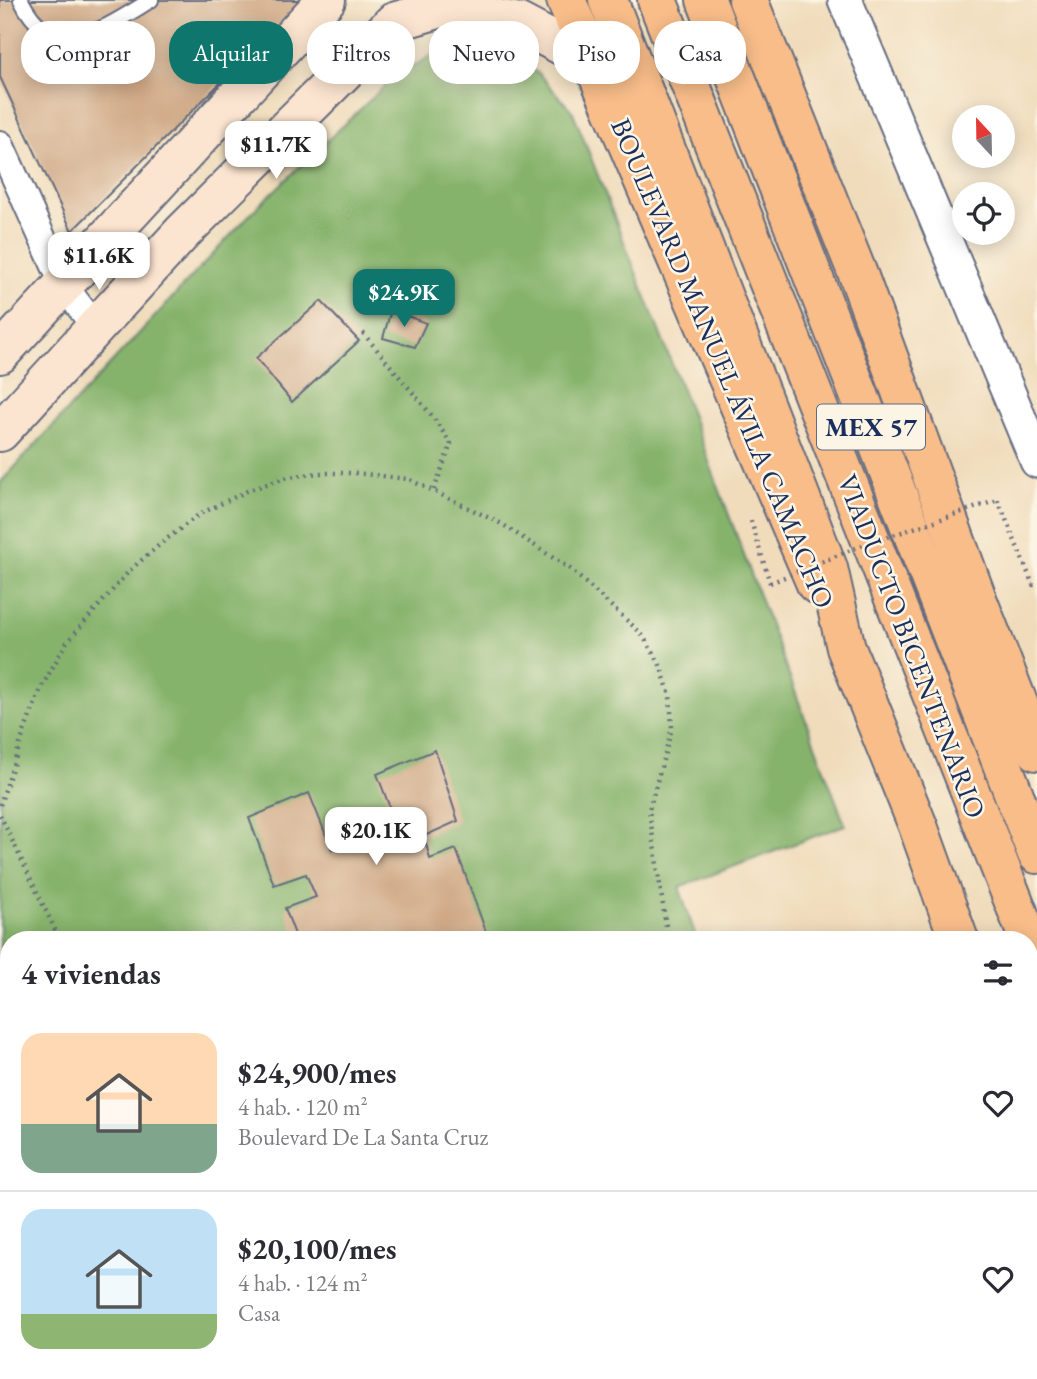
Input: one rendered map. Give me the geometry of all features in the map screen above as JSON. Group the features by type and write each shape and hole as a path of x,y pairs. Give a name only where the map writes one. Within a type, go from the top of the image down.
{"main road":[{"path":"0,354 326,0"},
{"name":"BOULEVARD MANUEL ÁVILA CAMACHO","path":"566,0 576,21"},
{"name":"BOULEVARD MANUEL ÁVILA CAMACHO","path":"608,0 828,568 846,649"},
{"name":"VIADUCTO BICENTENARIO","path":"657,0 1025,931"},
{"name":"MEX 57","path":"706,0 1037,854"},
{"path":"748,0 859,277 979,604 1037,751"},
{"path":"0,432 389,11 441,8 519,23 553,41"},
{"name":"BOULEVARD MANUEL ÁVILA CAMACHO","path":"604,84 770,479 846,649 918,826 955,931"}],"street":[{"path":"845,0 1037,461"},
{"path":"0,144 64,286 96,328"}],"lane":[{"path":"21,0 27,12 48,33 74,39 105,28 151,0"}],"path":[{"path":"363,333 433,417 451,444 433,490"},
{"path":"0,805 24,732 43,686 67,642 130,570 164,541 200,514 249,490 288,477 319,473 356,473 408,479 502,524 570,569 641,633 659,662 670,695 672,728 649,810 666,931"},
{"path":"751,522 771,583 863,545 998,500 1033,585 1037,583"},
{"path":"0,815 56,931"}],"green space":[{"path":"429,57 429,84 539,84 539,74 573,112 681,387 845,825 679,887 694,931 0,931 0,483 253,211 387,84 415,84 415,66"}],"building":[{"path":"0,0 303,0 282,21 169,21 169,84 219,84 72,231 0,77"},
{"path":"321,301 359,341 292,402 256,358"},
{"path":"391,310 426,323 415,347 383,338"},
{"path":"435,750 458,821 424,836 430,859 456,849 486,931 294,931 285,908 316,897 306,874 274,885 249,818 309,793 332,850 397,826 377,774"}]}
